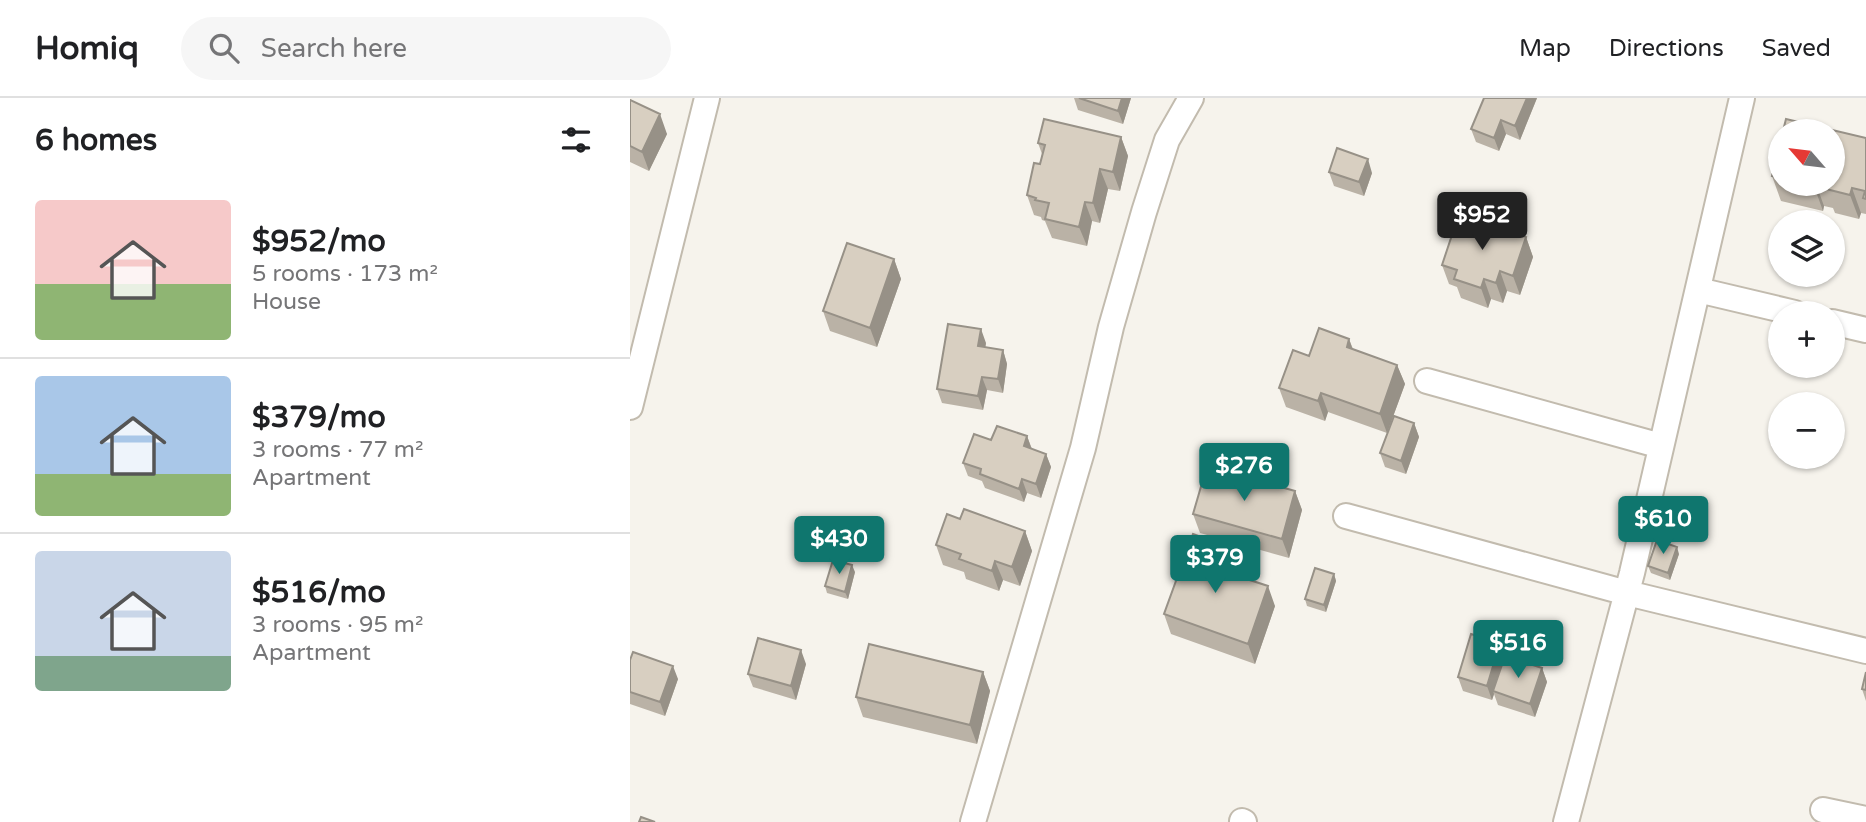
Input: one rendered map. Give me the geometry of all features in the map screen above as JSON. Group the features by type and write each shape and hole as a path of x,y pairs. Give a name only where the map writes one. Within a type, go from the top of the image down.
{"street":[{"path":"630,407 707,98"},
{"path":"973,822 1083,448 1111,327 1144,212 1167,140 1191,98"},
{"path":"1566,822 1627,593 1742,98"},
{"path":"1698,290 1768,307"},
{"path":"1845,325 1866,330"},
{"path":"1427,381 1661,446"},
{"path":"1346,516 1627,593 1866,651"},
{"path":"1823,810 1866,819"}],"building":[{"path":"1079,98 1122,98 1118,111"},
{"path":"1484,98 1527,98 1515,126 1501,120 1494,138 1471,129"},
{"path":"630,100 660,114 642,152 630,146"},
{"path":"1044,119 1121,137 1113,172 1100,169 1093,203 1085,202 1079,227 1045,219 1049,203 1027,195 1034,163 1040,164 1045,145 1038,143"},
{"path":"1845,133 1866,138 1866,199 1863,198 1865,191 1852,188 1850,195 1845,194"},
{"path":"1337,148 1368,159 1359,182 1329,172"},
{"path":"1459,214 1526,237 1513,276 1500,271 1496,283 1484,279 1481,288 1454,279 1457,270 1442,265"},
{"path":"847,243 894,259 870,328 823,311"},
{"path":"948,324 981,329 978,346 1003,350 998,379 982,377 978,396 937,389"},
{"path":"1319,328 1349,339 1347,347 1397,365 1380,414 1321,393 1318,401 1279,388 1293,350 1309,356"},
{"path":"1394,416 1414,423 1401,461 1380,453"},
{"path":"997,426 1027,436 1024,446 1046,454 1036,484 1022,479 1019,489 980,474 981,469 963,463 974,434 991,440"},
{"path":"1207,466 1295,491 1282,539 1193,514"},
{"path":"964,509 1025,531 1012,567 995,561 992,571 959,559 961,554 936,545 947,514 960,519"},
{"path":"1193,534 1215,542 1210,555 1220,558 1216,569 1268,586 1248,644 1164,614"},
{"path":"1657,540 1677,547 1668,573 1648,566"},
{"path":"833,560 852,565 845,592 825,586"},
{"path":"1315,568 1334,574 1324,605 1305,599"},
{"path":"1471,634 1500,643 1487,686 1458,677"},
{"path":"758,638 801,650 791,686 748,674"},
{"path":"869,644 983,672 970,725 856,697"},
{"path":"633,652 673,666 660,702 630,692 630,660"},
{"path":"1505,656 1542,668 1530,704 1493,691"},
{"path":"1866,672 1866,690 1862,689"},
{"path":"641,817 655,822 639,822"}]}
